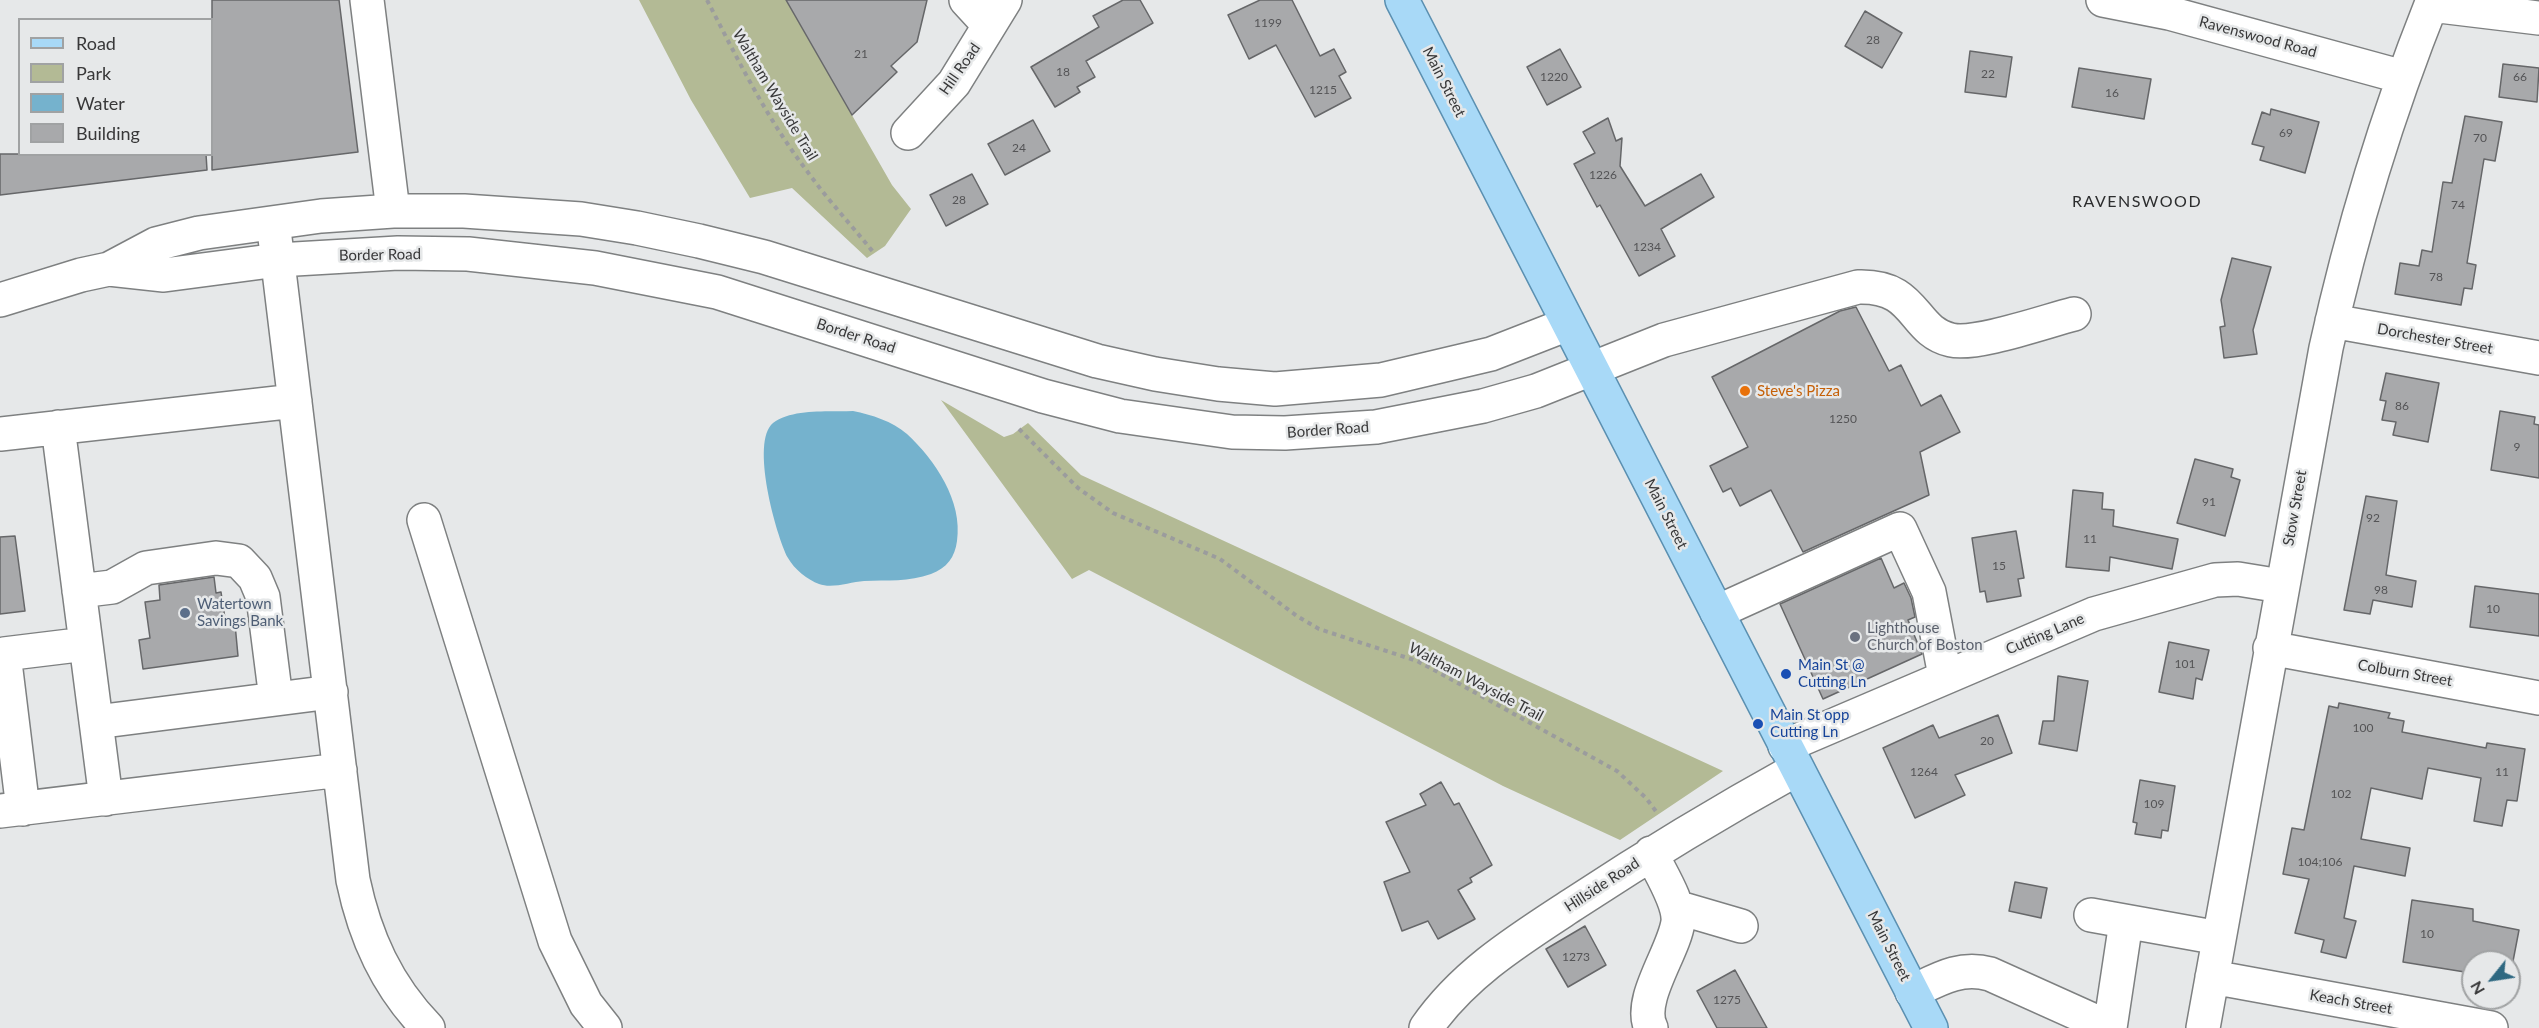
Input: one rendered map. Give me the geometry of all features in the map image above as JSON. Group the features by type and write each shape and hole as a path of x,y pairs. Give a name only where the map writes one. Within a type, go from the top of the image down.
{"main road":[{"name":"Main Street","path":"1402,0 1931,1028"}],"street":[{"path":"367,0 393,211"},
{"path":"966,0 997,12"},
{"name":"Ravenswood Road","path":"2103,0 2113,0 2169,13 2403,76"},
{"path":"2432,2 2539,18"},
{"name":"Stow Street","path":"2203,1028 2312,412 2332,321 2375,164 2403,76 2432,2"},
{"name":"Hill Road","path":"908,133 954,83 997,12"},
{"name":"Border Road","path":"110,269 140,251 173,239 272,221 393,211 464,211 581,219 658,232 764,257 1097,361 1155,374 1218,384 1275,389 1381,380 1491,354 1568,324"},
{"path":"272,221 353,880 366,930 388,979 428,1028"},
{"name":"Border Road","path":"0,300 81,275 110,269 164,274 278,260 375,254 468,254 585,267 666,280 752,302 1043,396 1119,416 1232,432 1286,433 1412,422 1523,395 1664,340 1858,287 1870,286 1893,292 1911,307 1934,332 1952,340 1972,341 2073,314"},
{"name":"Dorchester Street","path":"2332,321 2539,358"},
{"path":"0,434 295,401"},
{"path":"58,427 106,799"},
{"path":"424,520 555,941 586,1004 605,1028"},
{"path":"1717,612 1900,529 1929,592 1945,676"},
{"path":"79,591 112,587 146,568 216,558 239,561 255,578 263,597 276,699"},
{"name":"Cutting Lane","path":"1791,757 1945,676 2087,616 2215,580 2238,579 2281,586"},
{"path":"86,644 2,653 11,810 340,770"},
{"name":"Colburn Street","path":"2270,648 2539,698"},
{"path":"96,722 331,692"},
{"name":"Hillside Road","path":"1426,1028 1455,991 1489,961 1651,853 1715,814 1791,757"},
{"path":"1651,853 1676,907 1678,922 1647,1009 1652,1028"},
{"path":"1676,907 1741,926"},
{"path":"2091,915 2219,938"},
{"path":"1912,992 1959,971 1979,971 2110,1028 2126,921"},
{"name":"Keach Street","path":"2212,977 2491,1028"}],"path":[{"name":"Waltham Wayside Trail","path":"707,0 750,81 785,140 806,170 874,253"},
{"name":"Waltham Wayside Trail","path":"1019,429 1062,474 1092,500 1113,513 1220,559 1297,616 1320,629 1417,661 1617,771 1646,798"}],"green space":[{"path":"639,0 786,0 892,185 911,209 885,246 867,258 792,188 750,198 691,100"},
{"path":"941,400 1004,437 1013,434 1028,423 1081,475 1723,771 1620,840 1503,786 1089,570 1072,579"}],"water":[{"path":"853,411 882,419 901,429 927,456 945,482 956,511 957,541 949,561 937,572 906,579 864,581 835,586 824,585 806,577 788,558 777,530 767,489 764,449 767,433 773,423 791,415"}],"building":[{"path":"212,0 339,0 358,152 212,170"},
{"path":"786,0 927,0 917,42 891,66 897,72 852,115"},
{"path":"1123,0 1140,0 1153,23 1086,61 1095,77 1077,87 1080,92 1055,107 1031,67 1099,27 1093,16"},
{"path":"1260,0 1292,0 1320,56 1334,49 1346,72 1339,76 1351,98 1315,117 1276,45 1249,59 1228,15"},
{"path":"1865,11 1902,33 1882,68 1845,46"},
{"path":"1560,49 1581,87 1547,105 1527,67"},
{"path":"1970,51 2012,57 2006,97 1965,92"},
{"path":"2503,64 2539,68 2537,102 2499,97"},
{"path":"2079,68 2151,79 2144,119 2072,107"},
{"path":"2271,109 2319,122 2305,173 2260,160 2264,147 2252,144 2262,112 2270,115"},
{"path":"2465,116 2502,122 2495,161 2484,159 2467,263 2476,265 2472,289 2464,288 2461,305 2395,294 2400,263 2419,266 2422,250 2432,252 2443,182 2452,183"},
{"path":"1608,118 1616,141 1622,138 1620,166 1645,206 1701,174 1714,197 1661,229 1675,256 1639,276 1600,205 1597,207 1574,164 1595,153 1583,132"},
{"path":"1033,120 1050,151 1005,175 988,144"},
{"path":"0,154 18,154 18,156 206,156 207,170 0,195"},
{"path":"972,174 988,204 946,226 930,195"},
{"path":"2232,258 2271,267 2253,330 2257,354 2224,358 2220,327 2225,326 2221,300"},
{"path":"1856,307 1889,371 1901,365 1921,406 1941,395 1960,432 1920,452 1929,495 1803,552 1771,490 1740,506 1731,488 1723,492 1710,466 1748,447 1712,377 1840,311"},
{"path":"2386,373 2439,383 2428,442 2393,435 2396,422 2382,420 2386,401 2380,400"},
{"path":"2500,411 2535,417 2534,424 2539,425 2539,478 2491,470"},
{"path":"2195,459 2233,469 2231,477 2240,480 2225,536 2177,523"},
{"path":"2073,490 2103,493 2102,509 2114,510 2113,526 2178,539 2172,569 2110,557 2109,571 2066,567"},
{"path":"2366,496 2397,501 2386,575 2416,581 2412,607 2373,600 2370,614 2344,610"},
{"path":"2016,531 2024,578 2018,579 2021,596 1987,602 1985,591 1980,592 1972,538"},
{"path":"15,536 25,611 0,614 0,537"},
{"name":"Lighthouse Church of Boston","path":"1881,558 1894,588 1904,583 1911,598 1915,617 1908,620 1922,654 1823,699 1780,604"},
{"name":"Watertown Savings Bank","path":"214,577 216,593 221,592 226,625 235,624 238,656 143,669 139,640 150,638 145,602 160,600 159,585"},
{"path":"2475,586 2539,594 2539,636 2470,627"},
{"path":"2169,642 2209,650 2202,680 2196,678 2193,699 2159,692"},
{"path":"2058,676 2088,681 2077,751 2039,744 2043,721 2054,721"},
{"path":"2339,703 2390,713 2388,718 2404,721 2402,732 2486,748 2487,743 2525,749 2517,801 2507,800 2502,826 2474,821 2481,778 2428,768 2422,799 2371,788 2361,839 2410,848 2405,876 2354,866 2344,918 2356,921 2346,958 2321,952 2324,940 2295,933 2309,879 2283,874 2292,828 2304,830 2329,706 2338,708"},
{"path":"1998,715 2012,753 1955,775 1965,795 1915,818 1883,748 1933,725 1939,738"},
{"path":"2140,780 2175,786 2168,831 2162,830 2161,838 2135,834 2137,823 2133,822"},
{"path":"1441,782 1454,805 1459,803 1492,865 1470,878 1472,882 1458,890 1475,919 1438,939 1428,921 1402,931 1384,882 1410,872 1386,822 1426,805 1420,794"},
{"path":"2015,882 2047,888 2041,918 2009,911"},
{"path":"2412,900 2473,909 2473,921 2519,930 2515,950 2461,950 2461,971 2403,962"},
{"path":"1585,926 1606,965 1568,987 1546,949"},
{"path":"1735,970 1767,1028 1717,1028 1697,991"}],"place":[{"name":"Steve's Pizza","path":"1745,391"},
{"name":"Watertown Savings Bank","path":"185,613"},
{"name":"Lighthouse Church of Boston","path":"1855,637"},
{"name":"Main St @ Cutting Ln","path":"1786,674"},
{"name":"Main St opp Cutting Ln","path":"1758,724"}],"district":[{"name":"RAVENSWOOD","path":"2137,202"}]}
